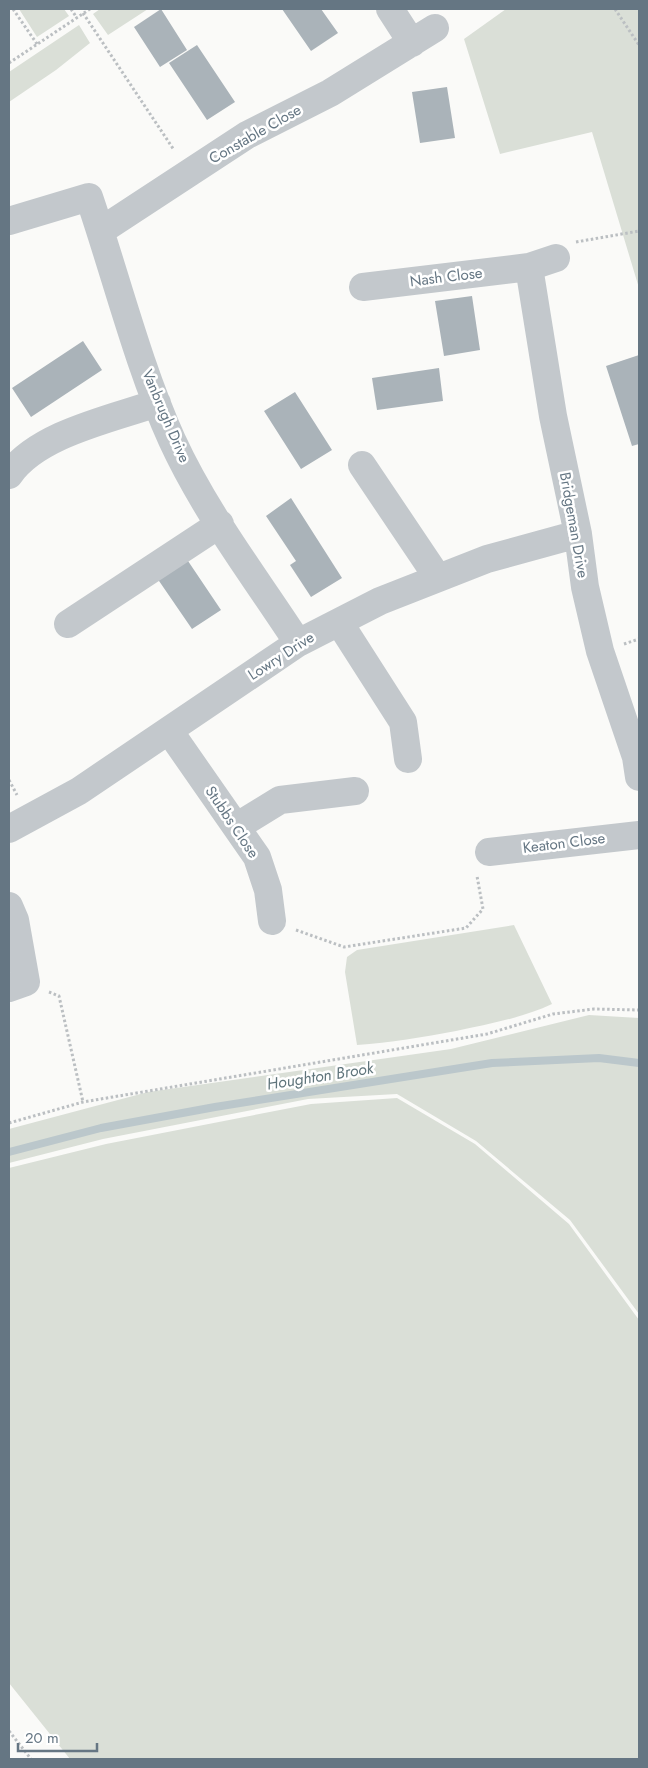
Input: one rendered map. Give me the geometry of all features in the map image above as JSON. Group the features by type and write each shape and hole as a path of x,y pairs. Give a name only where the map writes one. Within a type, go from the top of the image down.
{"street":[{"path":"390,9 412,43"},
{"name":"Constable Close","path":"102,230 247,136 330,92 435,28"},
{"name":"Vanbrugh Drive","path":"9,221 89,197 102,230 157,403 176,447 220,524 298,643"},
{"name":"Nash Close","path":"363,287 529,267 556,258"},
{"name":"Bridgeman Drive","path":"529,267 553,416 578,534 585,587 600,651 636,757 639,777"},
{"path":"12,462 66,434 157,403"},
{"path":"362,465 438,578"},
{"path":"68,624 220,524"},
{"name":"Lowry Drive","path":"9,829 79,792 170,732 298,643 380,601 438,578 487,559 578,534"},
{"path":"339,622 403,722 408,759"},
{"name":"Stubbs Close","path":"170,732 257,857 268,890 272,921"},
{"path":"236,827 280,800 355,791"},
{"name":"Keaton Close","path":"489,852 639,834"},
{"path":"9,906 15,920 17,985"}],"path":[{"path":"13,9 37,44"},
{"path":"71,9 77,18"},
{"path":"9,63 90,9"},
{"path":"615,9 639,45"},
{"path":"84,13 189,173"},
{"path":"556,258 569,243 639,231"},
{"path":"9,780 20,801"},
{"path":"272,921 344,947 466,928 483,909 476,868 489,852"},
{"path":"17,985 59,996 83,1102"},
{"path":"9,1123 83,1102 487,1034 553,1014 594,1009 639,1010"},
{"path":"9,1731 31,1759"}],"shaded area":[{"path":"19,9 64,9 69,16 37,37"},
{"path":"100,9 148,9 108,35 93,14"},
{"path":"506,9 639,9 639,288 592,132 500,154 464,39"},
{"path":"79,25 90,43 56,70 9,102 9,72"},
{"path":"514,925 552,1004 517,1017 493,1023 406,1040 357,1045 345,972 347,957 357,950"},
{"path":"589,1015 639,1018 639,1314 570,1220 476,1141 397,1094 308,1099 103,1139 9,1163 9,1129 148,1092 451,1049"},
{"path":"397,1098 475,1144 569,1224 639,1320 639,1759 70,1759 9,1683 9,1168 106,1144 311,1104"}],"building":[{"path":"161,9 187,50 160,67 134,27"},
{"path":"282,9 321,9 338,33 311,51"},
{"path":"197,45 235,102 207,120 169,63"},
{"path":"447,87 455,138 420,143 412,92"},
{"path":"472,296 480,350 444,356 435,301"},
{"path":"83,341 102,370 31,417 12,388"},
{"path":"639,355 639,444 632,446 606,366"},
{"path":"439,368 443,401 377,410 372,378"},
{"path":"295,392 332,450 301,469 264,411"},
{"path":"291,498 342,578 311,597 290,565 296,561 266,516"},
{"path":"186,558 221,610 192,629 157,578"}],"waterway":[{"name":"Houghton Brook","path":"9,1152 101,1128 215,1107 492,1063 599,1058 639,1063"}]}
